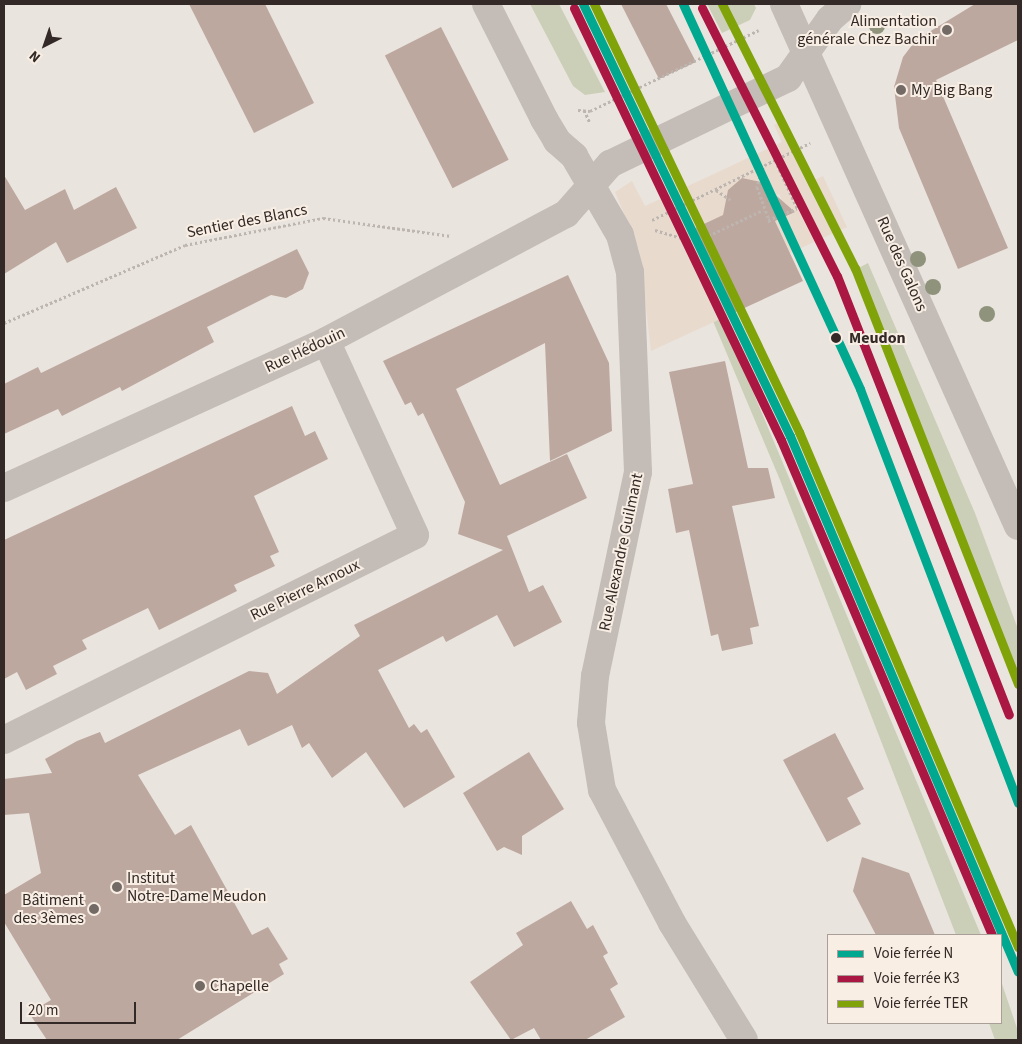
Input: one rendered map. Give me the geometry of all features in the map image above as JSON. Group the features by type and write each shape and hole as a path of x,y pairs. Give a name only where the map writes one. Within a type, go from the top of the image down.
{"street":[{"name":"Rue Alexandre Guilmant","path":"486,4 544,119 557,141 574,156 620,235 630,272 638,472 595,676 591,724 602,790 672,923 744,1040"},
{"name":"Rue des Galons","path":"784,4 806,49 1018,526"},
{"path":"806,49 848,4"},
{"name":"Rue Hédouin","path":"4,488 326,341 566,214 593,189 610,164 782,81 806,49"},
{"name":"Rue Pierre Arnoux","path":"4,740 415,535 326,341"}],"path":[{"path":"575,109 590,111 753,31 769,28"},
{"path":"648,222 776,162 814,142"},
{"path":"763,167 757,187 763,210 769,222 797,208 776,162"},
{"path":"716,189 731,200"},
{"path":"649,229 695,242 763,210"},
{"name":"Sentier des Blancs","path":"4,323 185,245 323,218 510,244"}],"green space":[{"path":"530,4 559,4 605,92 585,95 573,86"},
{"path":"707,4 754,4 756,8 750,20 722,33"},
{"path":"868,263 975,513 1018,629 1018,680 853,271"},
{"path":"722,318 981,934 956,934 780,480 713,321"},
{"path":"1002,984 1018,1031 1018,1040 995,1040 989,1024 1002,1024"}],"shaded area":[{"path":"784,120 812,181 823,176 847,227 790,253 775,221 788,215 779,194 766,200 729,315 651,351 639,250 615,192 632,181 645,206 782,142 774,125"}],"building":[{"path":"189,4 265,4 314,103 254,133"},
{"path":"621,4 666,4 696,62 659,79"},
{"path":"975,4 1018,4 1018,40 936,80 1008,248 958,269 899,128 894,87 903,57 916,40"},
{"path":"441,27 509,160 453,188 385,56"},
{"path":"4,175 25,210 65,189 74,210 116,187 137,228 67,263 56,242 4,274"},
{"path":"742,178 761,182 795,212 775,221 803,281 729,315 689,231 723,215 728,190"},
{"path":"297,249 309,273 303,289 286,298 271,295 207,327 214,342 122,391 120,387 62,416 58,409 4,434 4,384 38,367 41,373"},
{"path":"568,275 609,363 612,431 550,461 545,343 456,389 500,485 567,454 587,498 507,536 529,592 543,585 562,622 514,647 497,615 446,642 443,636 378,670 409,728 414,724 421,733 427,729 455,777 404,808 366,752 332,778 309,743 302,748 292,725 248,746 240,729 138,775 175,835 191,825 252,935 268,927 288,959 279,964 284,974 177,1040 47,1040 29,1013 51,1000 4,922 4,895 41,873 29,813 4,815 4,779 52,773 45,759 77,741 100,732 105,743 249,671 268,673 277,694 360,636 354,625 503,550 458,534 465,502 423,413 418,416 411,402 405,405 383,361"},
{"path":"725,361 748,468 768,468 775,498 732,506 759,626 750,628 753,644 722,651 718,634 711,636 689,530 676,533 668,489 693,484 669,372"},
{"path":"292,406 305,436 315,431 328,459 254,496 279,552 270,556 275,566 234,585 237,591 159,630 148,608 82,640 87,649 53,666 57,674 26,690 17,672 4,679 4,540"},
{"path":"835,733 864,789 847,798 861,824 827,842 783,760"},
{"path":"529,752 564,809 522,836 522,855 504,847 497,851 463,793"},
{"path":"862,857 909,873 935,934 875,934 853,891"},
{"path":"571,901 587,929 593,925 608,953 603,956 618,984 610,989 625,1017 585,1040 541,1040 534,1028 511,1040 470,982 523,945 516,933"}],"rail line":[{"name":"N","path":"583,4 790,436 1002,934"},
{"name":"TER","path":"594,4 799,432 1018,947"},
{"name":"N","path":"683,4 860,389 1018,803"},
{"name":"TER","path":"722,4 855,268 1018,684"},
{"name":"K3","path":"574,8 781,440 992,934"},
{"name":"K3","path":"702,8 837,276 1009,715"},
{"name":"N","path":"1002,934 1018,972"}],"place":[{"name":"Alimentation générale Chez Bachir","path":"947,30"},
{"name":"My Big Bang","path":"901,90"},
{"name":"Meudon","path":"836,338"},
{"name":"Institut Notre-Dame Meudon","path":"117,887"},
{"name":"Bâtiment des 3èmes","path":"94,909"},
{"name":"Chapelle","path":"200,986"}]}
